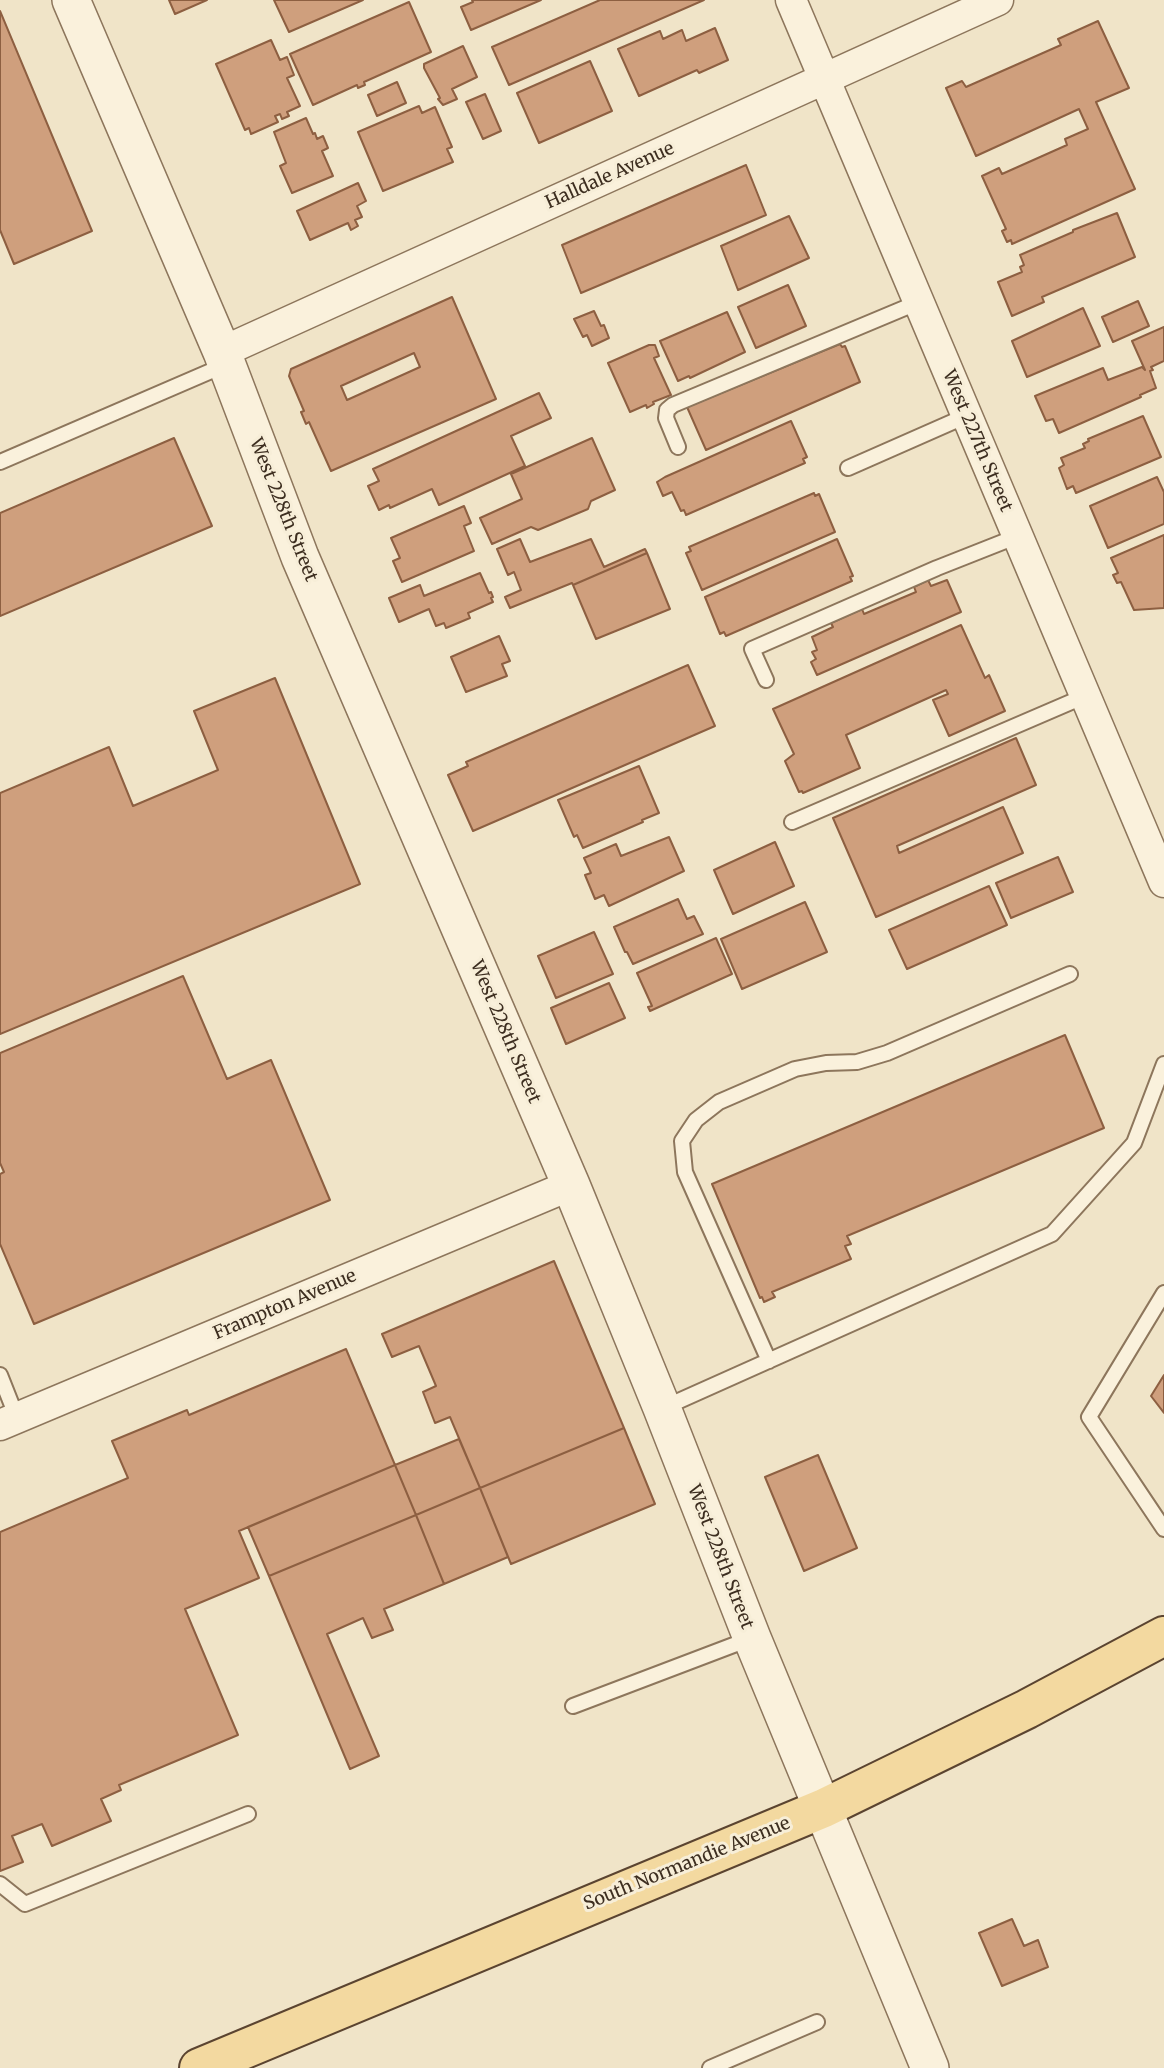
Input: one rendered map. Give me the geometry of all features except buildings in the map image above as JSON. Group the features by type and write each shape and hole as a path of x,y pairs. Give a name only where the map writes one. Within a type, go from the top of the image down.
{"main road":[{"name":"South Normandie Avenue","path":"199,2068 824,1808 1027,1709 1164,1636"}],"street":[{"name":"West 228th Street","path":"71,0 224,359 300,557 571,1185 752,1637 930,2068"},
{"name":"West 227th Street","path":"791,0 1164,882"},
{"name":"Halldale Avenue","path":"224,359 998,0"},
{"name":"Frampton Avenue","path":"9,1422 571,1185"}],"lane":[{"path":"678,447 666,418 667,410 673,405 919,302"},
{"path":"0,462 224,359"},
{"path":"848,468 967,416"},
{"path":"766,680 752,649 1017,536"},
{"path":"792,822 1085,696"},
{"path":"769,1360 685,1172 682,1142 696,1120 719,1102 795,1069 826,1063 857,1062 887,1052 1070,974"},
{"path":"662,1408 1052,1234 1134,1143 1164,1064"},
{"path":"1164,1293 1089,1418 1158,1508 1164,1529"},
{"path":"0,1375 9,1422"},
{"path":"573,1706 752,1637"},
{"path":"0,1884 25,1904 248,1814"},
{"path":"710,2068 817,2022"}]}
